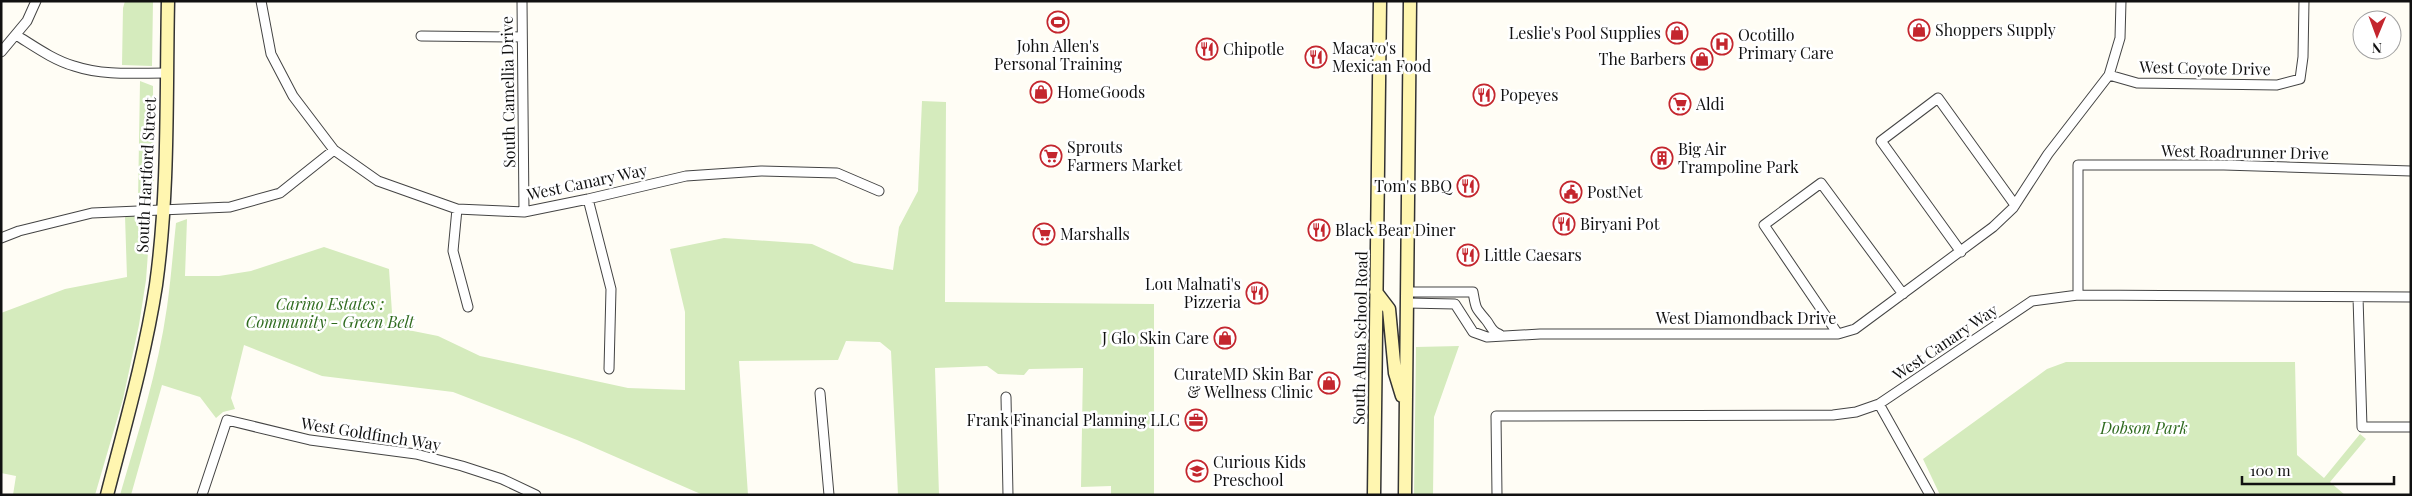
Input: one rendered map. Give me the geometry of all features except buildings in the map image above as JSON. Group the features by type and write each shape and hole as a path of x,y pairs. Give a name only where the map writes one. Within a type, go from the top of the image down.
{"main road":[{"name":"South Hartford Street","path":"106,495 139,375 156,285 164,209 168,1"},
{"name":"South Alma School Road","path":"1374,495 1380,1"},
{"path":"1405,495 1410,1"},
{"path":"1376,292 1389,309 1396,373 1406,411"}],"street":[{"path":"1,52 27,21 36,1"},
{"name":"West Canary Way","path":"262,1 271,54 293,96 334,150 378,181 457,209 524,212 588,200 686,176 761,171 837,174 879,191"},
{"name":"South Camellia Drive","path":"522,1 524,212"},
{"path":"2109,75 2120,38 2121,1"},
{"name":"West Coyote Drive","path":"2109,75 2137,83 2277,84 2300,80 2304,57 2304,1"},
{"path":"16,35 48,55 73,66 107,73 166,73"},
{"path":"421,36 522,37"},
{"name":"West Diamondback Drive","path":"1407,297 1454,304 1473,332 1487,336 1499,334 1838,334 1855,329 1993,227 2015,205 2063,135 2109,75"},
{"path":"1961,252 1881,141 1938,98 2015,205"},
{"path":"1,238 19,231 92,213 230,207 280,193 334,150"},
{"name":"West Roadrunner Drive","path":"2078,296 2078,165 2224,165 2411,170"},
{"path":"1838,334 1764,225 1821,183 1903,294"},
{"path":"588,200 611,289 609,369"},
{"path":"457,209 453,251 468,307"},
{"path":"1407,297 1473,292 1478,314 1486,320 1493,331 1499,334"},
{"name":"West Canary Way","path":"1497,495 1496,416 1833,415 1856,412 1879,404 2032,301 2078,296 2411,297"},
{"path":"2358,297 2362,427 2411,427"},
{"path":"820,393 829,495"},
{"path":"1006,397 1008,495"},
{"path":"1879,404 1930,495"},
{"name":"West Goldfinch Way","path":"202,495 227,420 310,440 425,456 478,471 536,495"}],"green space":[{"path":"125,1 153,1 152,66 122,65 123,8"},
{"path":"140,81 153,86 154,194 138,202"},
{"name":"Carino Estates : Community - Green Belt","path":"922,101 946,102 945,302 1154,304 1154,495 1111,495 1111,486 1081,487 1083,368 1029,369 1024,375 998,374 987,366 935,368 939,495 898,495 891,351 880,342 846,341 838,360 739,361 748,495 703,495 577,440 453,392 322,376 244,345 231,398 235,409 223,412 216,418 200,397 162,385 131,495 120,495 147,402 163,331 176,223 187,219 185,276 219,276 251,271 324,247 389,269 393,327 438,336 480,356 628,388 685,390 685,312 670,249 724,238 812,244 854,263 893,270 899,227 918,191"},
{"path":"125,216 144,216 150,225 146,280 139,325 123,399 95,495 13,495 16,476 1,473 1,313 65,289 127,277"},
{"path":"1459,346 1434,417 1433,495 1414,495 1416,347"},
{"name":"Dobson Park","path":"2066,362 2295,362 2297,455 2324,478 2360,434 2366,439 2330,482 2345,495 1940,495 1923,459 2047,369"}],"place":[{"name":"John Allen's Personal Training","path":"1058,22"},
{"name":"Shoppers Supply","path":"1919,30"},
{"name":"Leslie's Pool Supplies","path":"1677,33"},
{"name":"Ocotillo Primary Care","path":"1722,44"},
{"name":"Chipotle","path":"1207,49"},
{"name":"Macayo's Mexican Food","path":"1316,57"},
{"name":"The Barbers","path":"1702,59"},
{"name":"HomeGoods","path":"1041,92"},
{"name":"Popeyes","path":"1484,95"},
{"name":"Aldi","path":"1680,104"},
{"name":"Sprouts Farmers Market","path":"1051,156"},
{"name":"Big Air Trampoline Park","path":"1662,158"},
{"name":"Tom's BBQ","path":"1468,186"},
{"name":"PostNet","path":"1571,192"},
{"name":"Biryani Pot","path":"1564,224"},
{"name":"Black Bear Diner","path":"1319,230"},
{"name":"Marshalls","path":"1044,234"},
{"name":"Little Caesars","path":"1468,255"},
{"name":"Lou Malnati's Pizzeria","path":"1257,293"},
{"name":"J Glo Skin Care","path":"1225,338"},
{"name":"CurateMD Skin Bar & Wellness Clinic","path":"1329,383"},
{"name":"Frank Financial Planning LLC","path":"1196,420"},
{"name":"Curious Kids Preschool","path":"1197,471"}]}
